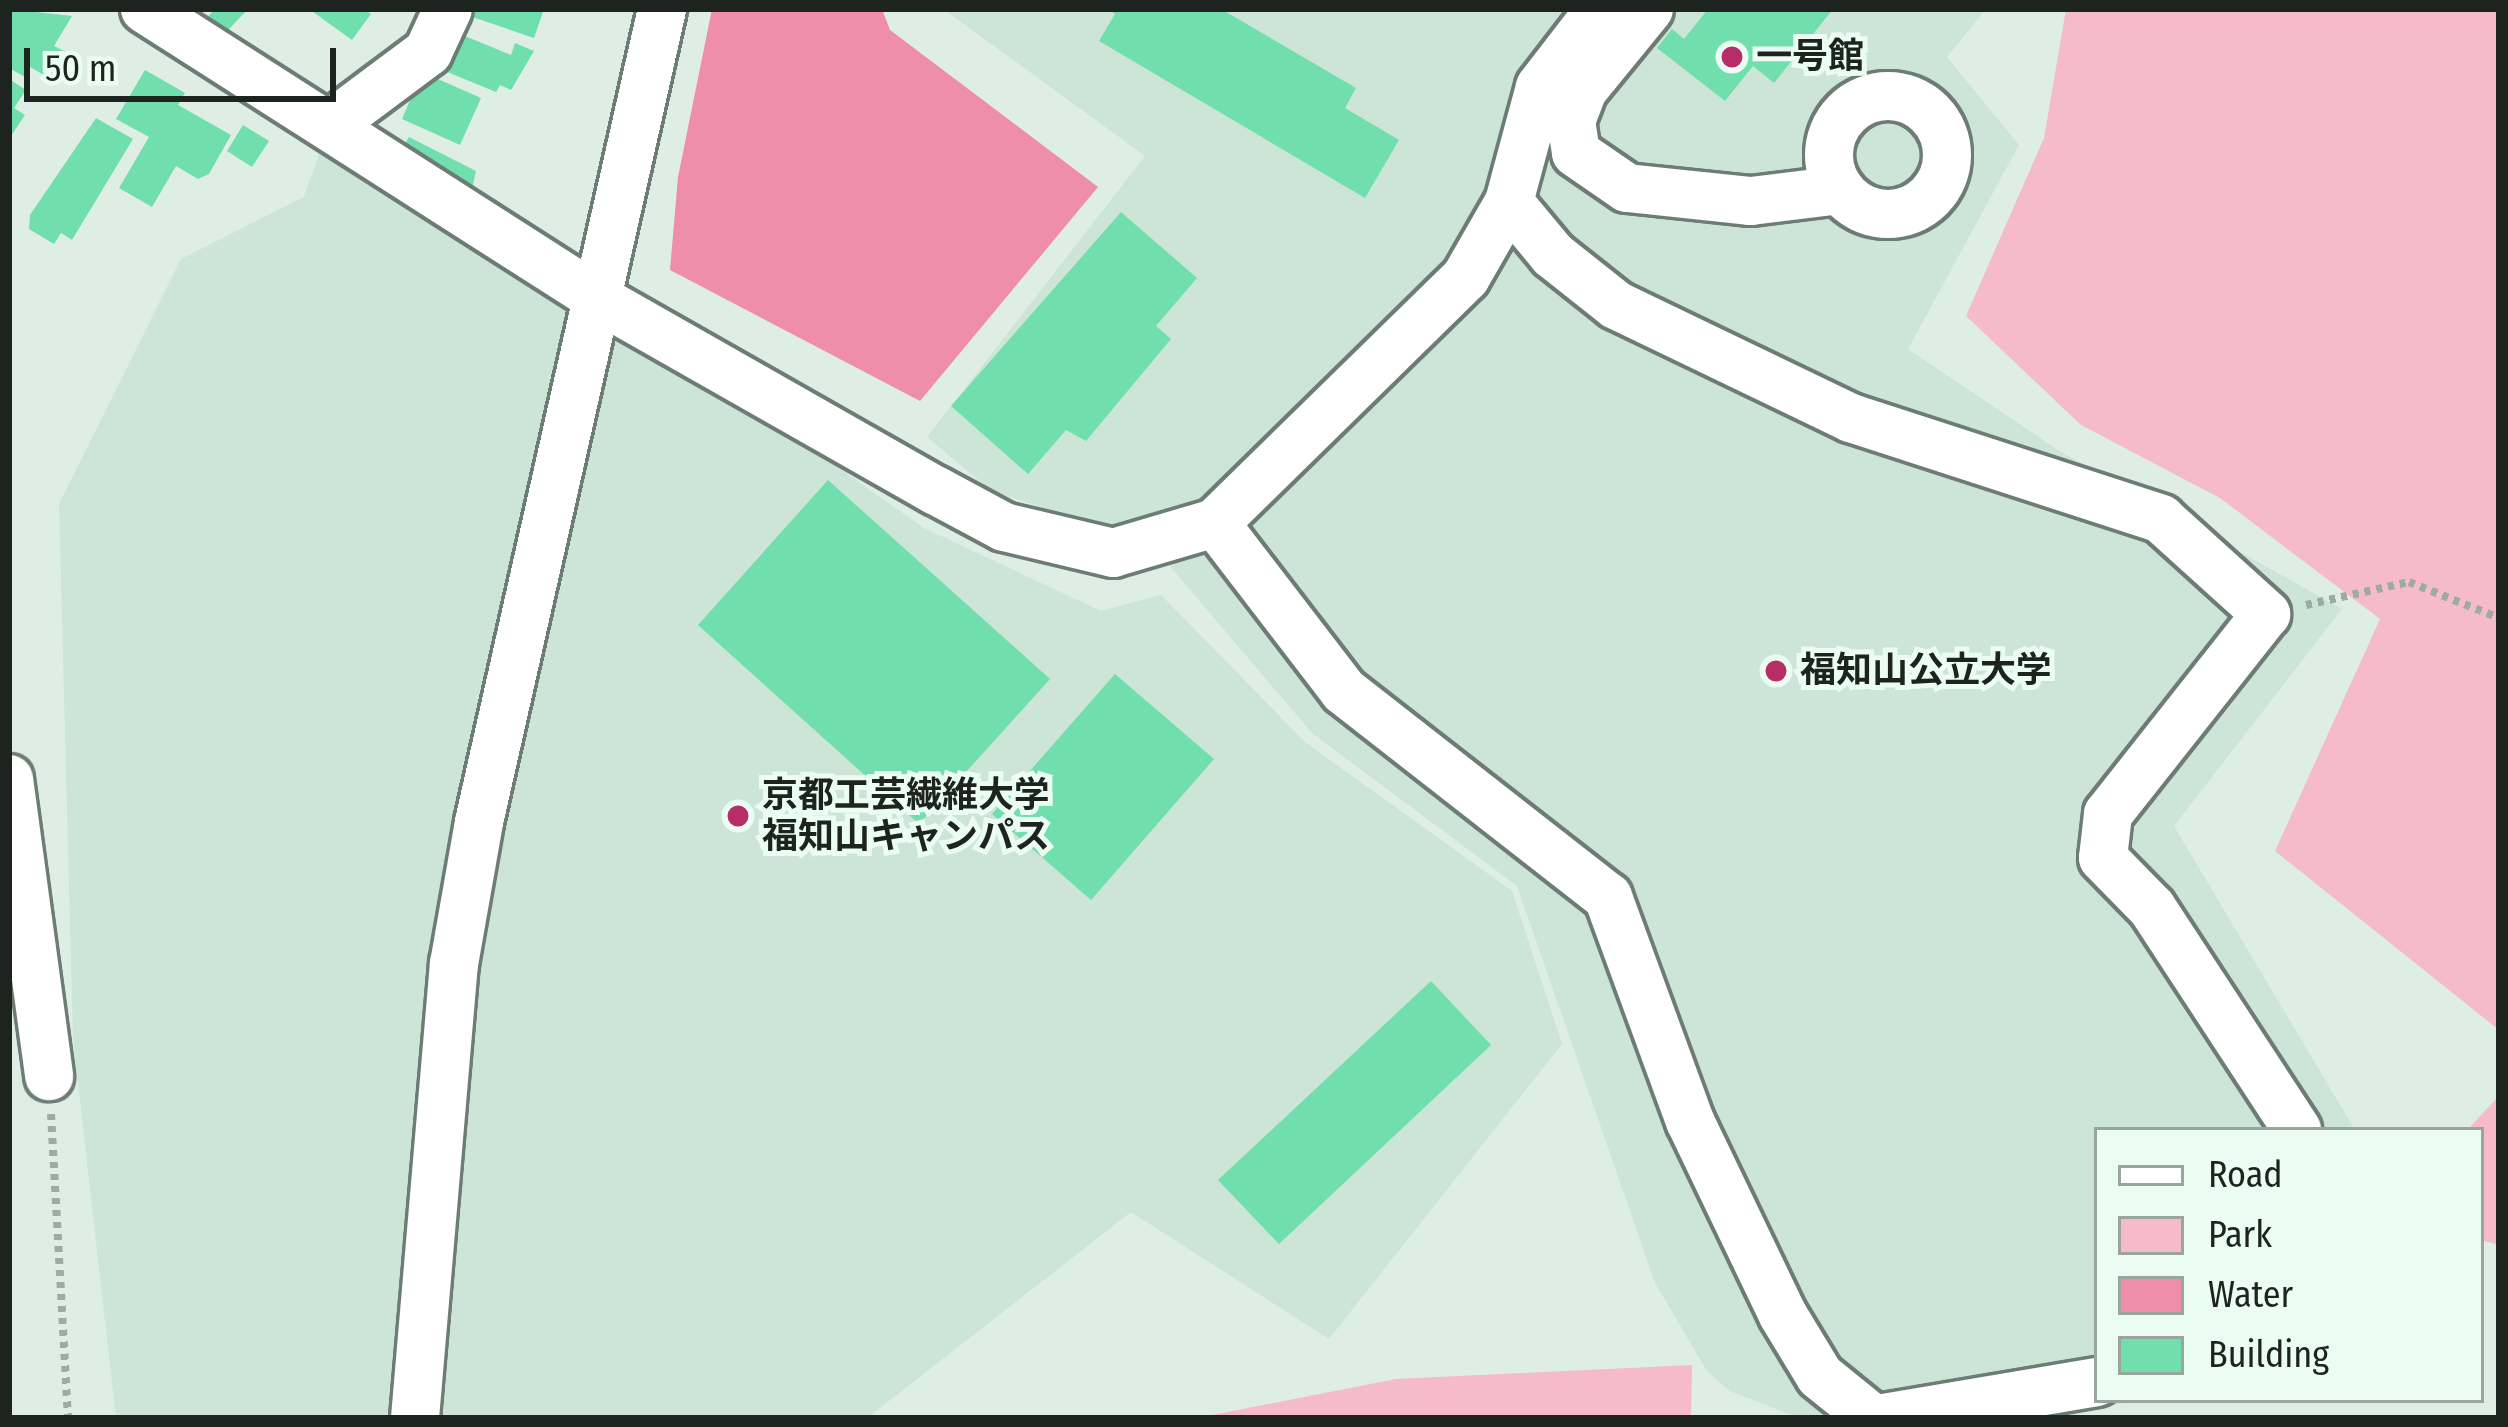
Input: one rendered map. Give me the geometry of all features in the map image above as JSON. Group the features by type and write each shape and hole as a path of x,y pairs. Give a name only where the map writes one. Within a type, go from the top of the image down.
{"street":[{"path":"146,9 602,301 1004,527 1113,554 1215,524 1466,277 1509,202 1540,87 1600,9"},
{"path":"329,126 428,52 448,9"},
{"path":"415,1418 458,940 602,301 662,9"},
{"path":"1649,9 1583,89 1571,121 1576,153 1627,188 1751,201 1840,190"},
{"path":"1509,202 1553,255 1616,305 1851,418 2161,519 2266,614 2108,814 2103,858 2152,908 2295,1127"},
{"path":"1215,524 1344,691 1608,897 1644,977 1690,1120 1783,1315 1820,1376 1872,1418"},
{"path":"9,778 49,1076"},
{"path":"1884,1418 2094,1383"}],"path":[{"path":"2266,614 2408,582 2499,618"},
{"path":"49,1076 68,1418"}],"shaded area":[{"name":"福知山公立大学","path":"943,9 1986,9 1947,57 2019,145 1908,349 2058,450 2342,609 2174,826 2353,1127 2094,1127 2094,1403 2123,1403 2061,1418 1799,1418 1730,1391 1707,1371 1655,1283 1517,886 1312,733 1151,544 990,490 927,437 1145,156"},
{"name":"京都工芸繊維大学 福知山キャンパス","path":"329,126 602,301 924,528 1101,611 1161,595 1305,742 1512,891 1562,1044 1329,1339 1131,1212 867,1418 116,1418 73,1039 59,504 181,259 304,197"}],"green space":[{"path":"2066,9 2499,9 2499,1030 2275,851 2380,619 2220,498 2081,425 1966,316 2044,138"},
{"path":"2499,1096 2499,1245 2484,1241 2484,1127 2470,1127"},
{"path":"1692,1365 1691,1418 1197,1418 1396,1379"}],"water":[{"path":"712,9 882,9 890,30 1098,187 920,401 670,270 678,177"}],"building":[{"path":"9,9 72,16 54,46 66,52 51,79 30,67 25,77 9,68"},
{"path":"215,9 248,9 216,43 198,27"},
{"path":"309,9 364,9 371,14 352,40"},
{"path":"449,9 544,9 534,38"},
{"path":"1107,9 1221,9 1356,88 1345,108 1399,140 1365,198 1099,41 1115,14"},
{"name":"一号館","path":"1708,9 1833,9 1774,83 1753,66 1725,101 1657,48 1672,29 1684,39"},
{"path":"455,32 511,55 515,43 534,51 511,90 500,85 496,92 440,69"},
{"path":"145,70 185,93 178,105 231,135 209,174 198,179 176,166 152,207 119,188 149,137 116,119"},
{"path":"422,72 481,98 460,145 402,119"},
{"path":"9,79 26,90 14,108 25,115 9,139"},
{"path":"96,118 133,139 72,240 61,233 54,244 29,229 30,215"},
{"path":"243,125 269,141 252,167 227,151"},
{"path":"409,137 476,171 470,198 403,148"},
{"path":"1121,212 1197,278 1156,326 1171,339 1086,441 1066,430 1028,474 951,406"},
{"path":"828,480 1050,679 919,824 698,625"},
{"path":"1115,674 1214,759 1091,900 992,814"},
{"path":"1431,981 1491,1045 1279,1244 1218,1180"}],"place":[{"name":"一号館","path":"1732,57"},
{"name":"福知山公立大学","path":"1776,671"},
{"name":"京都工芸繊維大学 福知山キャンパス","path":"738,816"}]}
